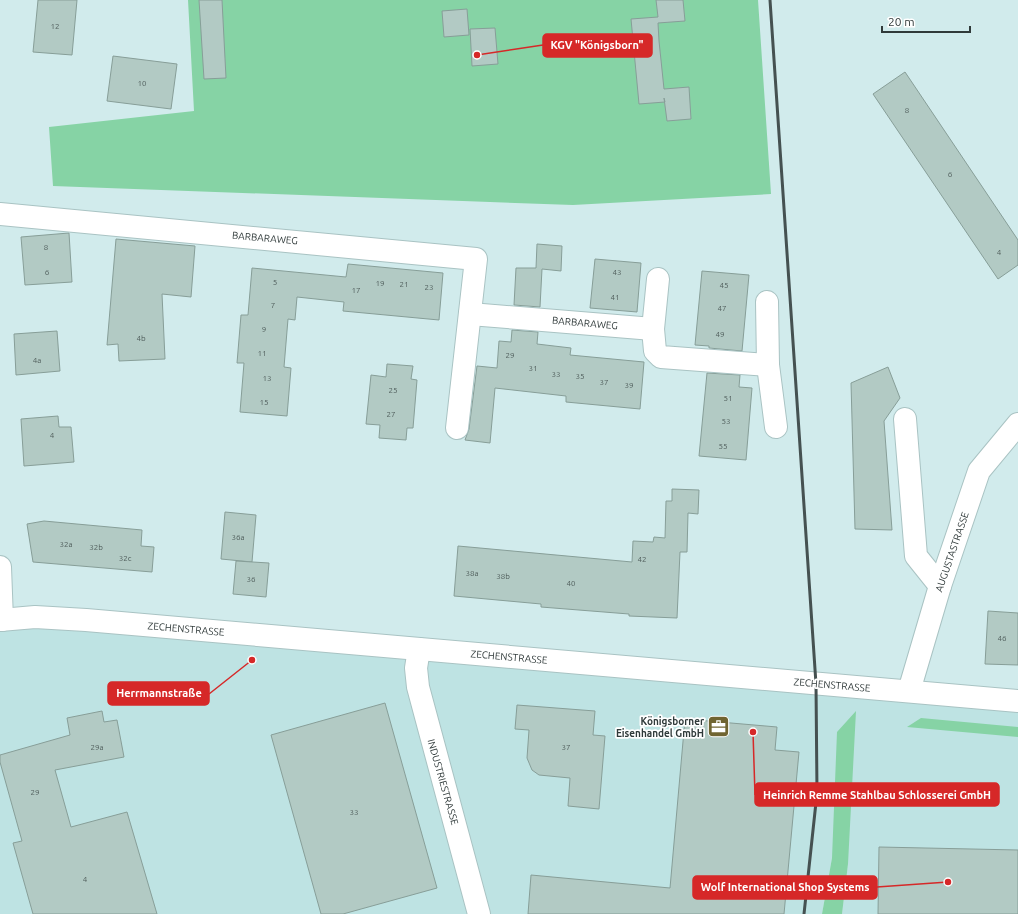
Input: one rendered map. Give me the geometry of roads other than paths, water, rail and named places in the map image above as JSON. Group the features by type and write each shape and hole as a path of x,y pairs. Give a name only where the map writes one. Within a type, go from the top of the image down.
{"street":[{"name":"BARBARAWEG","path":"0,214 476,259 456,428"},
{"path":"658,279 653,329 655,351 661,357 768,365"},
{"path":"767,302 768,365 776,427"},
{"name":"BARBARAWEG","path":"470,314 653,329"},
{"path":"905,419 916,556 940,586"},
{"name":"AUGUSTASTRASSE","path":"909,691 940,586 979,471 1018,424"},
{"path":"0,567 1,620"},
{"name":"ZECHENSTRASSE","path":"1,620 35,617 86,620 1018,701"},
{"name":"INDUSTRIESTRASSE","path":"419,649 416,668 418,688 479,914"}],"railway":[{"path":"770,0 816,684 817,793 804,914"}],"place":[{"name":"KGV \"Königsborn\"","path":"477,55"},
{"name":"Herrmannstraße","path":"252,660"},
{"name":"Königsborner Eisenhandel GmbH","path":"719,727"},
{"name":"Heinrich Remme Stahlbau Schlosserei GmbH","path":"753,732"},
{"name":"Wolf International Shop Systems","path":"948,882"}]}
